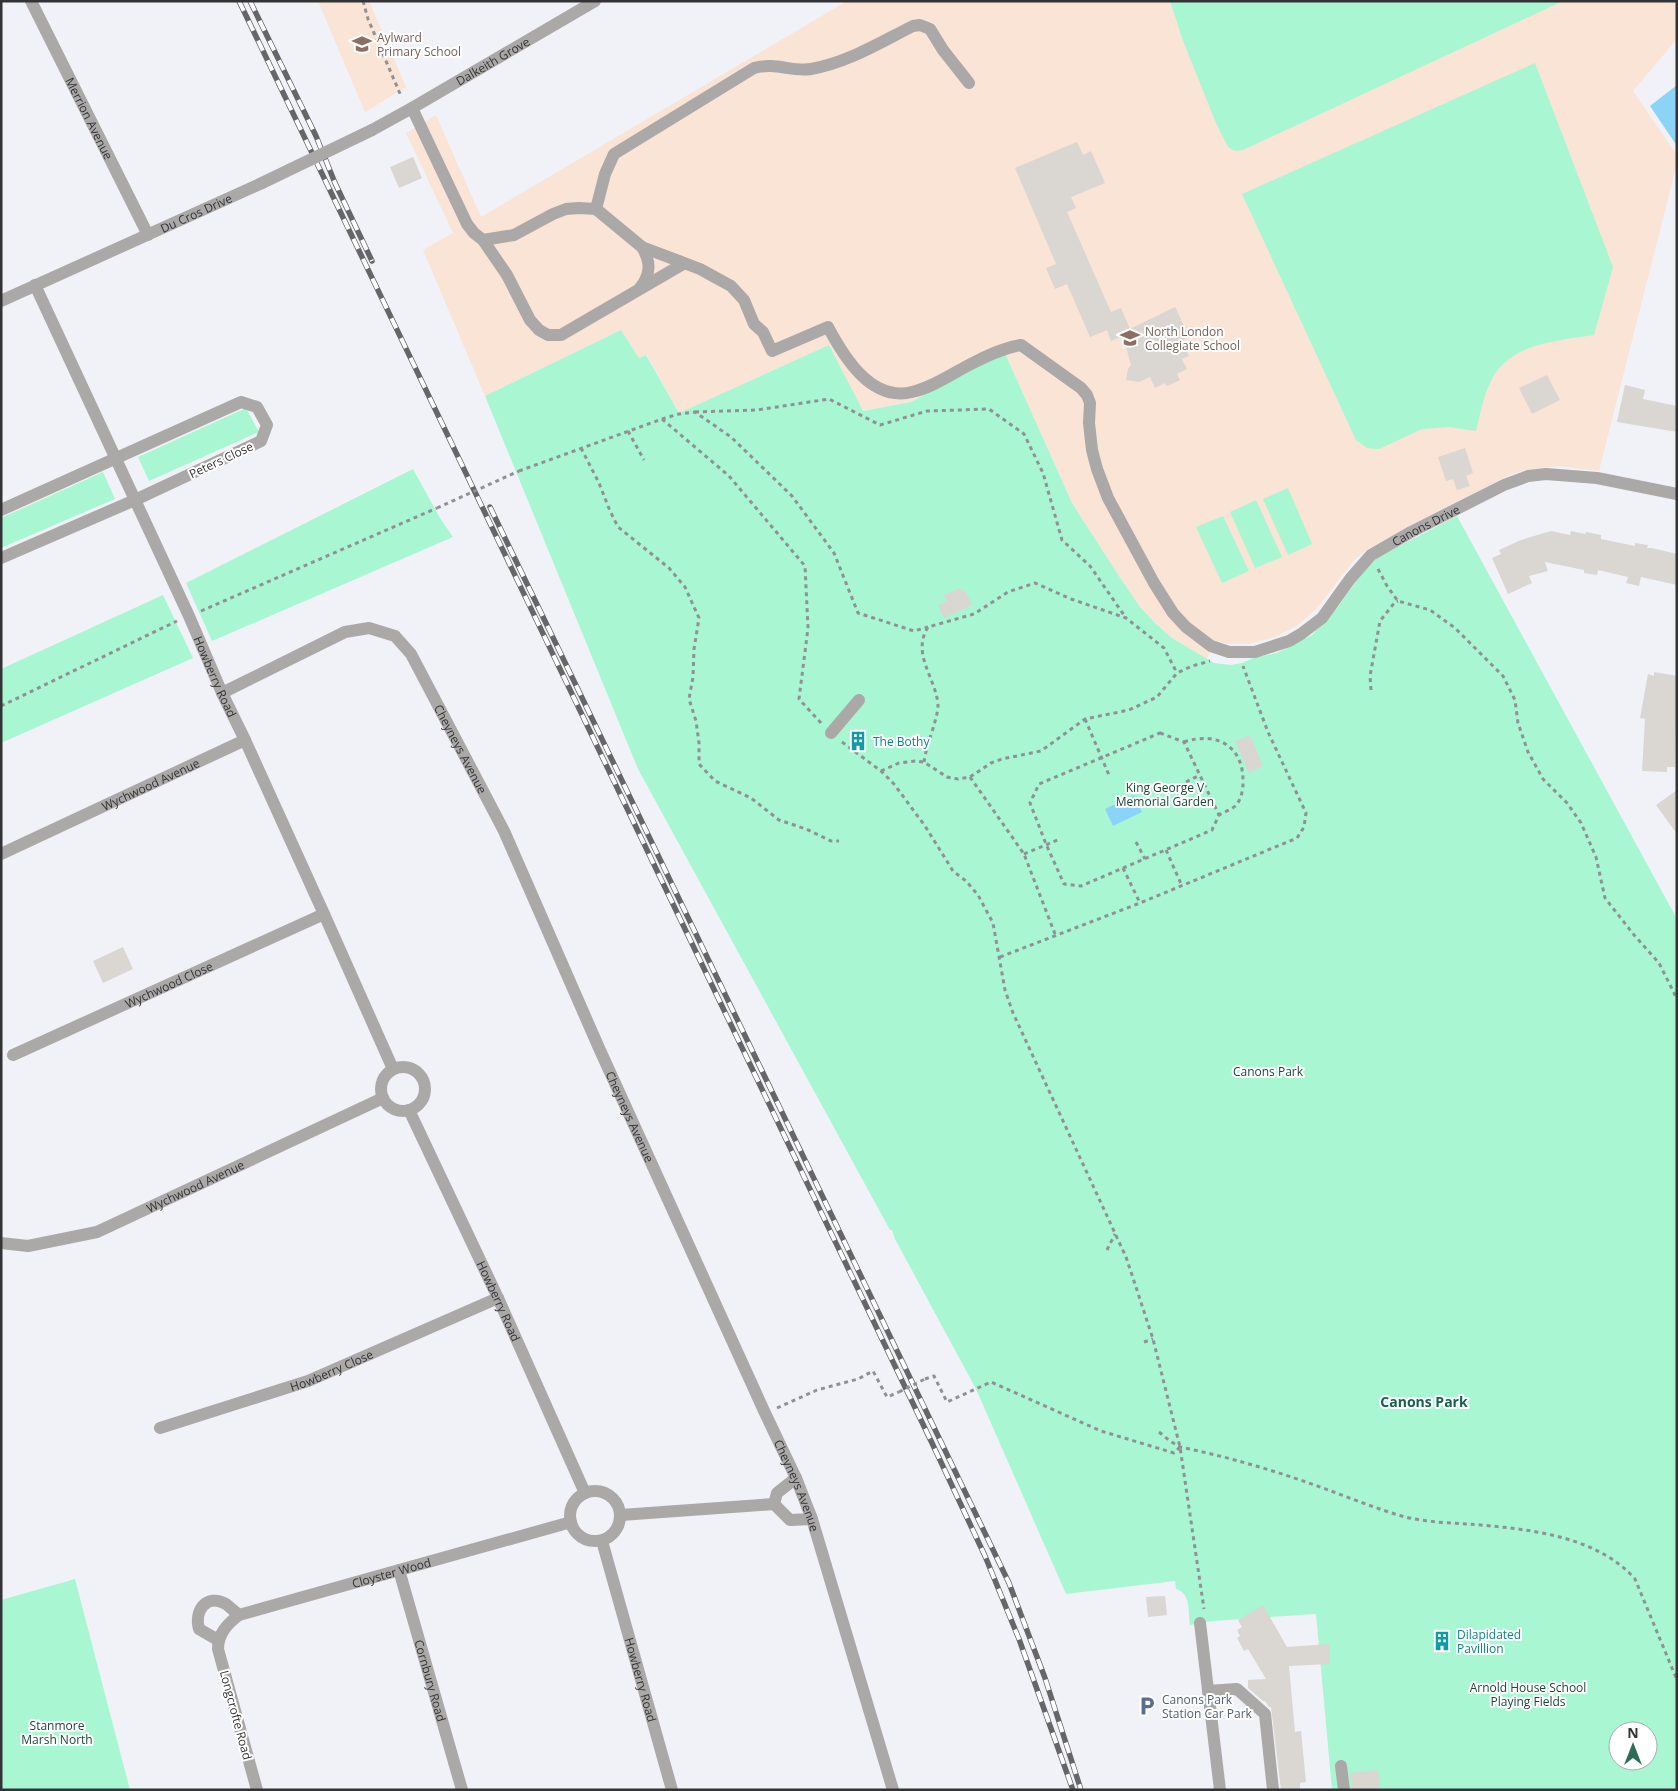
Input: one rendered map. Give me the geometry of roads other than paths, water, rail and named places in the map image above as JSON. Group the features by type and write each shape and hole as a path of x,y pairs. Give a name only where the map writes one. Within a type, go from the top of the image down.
{"street":[{"name":"Merrion Avenue","path":"31,1 148,235"},
{"name":"Dalkeith Grove","path":"389,121 595,1"},
{"path":"596,209 605,174 614,154 754,68 774,65 800,70 824,66 838,62 913,26 920,25 930,29 943,50 969,83"},
{"path":"412,108 467,224 474,234 483,240 507,275 530,320 539,330 548,335 561,335 683,264"},
{"name":"Du Cros Drive","path":"1,301 262,183 389,121"},
{"path":"483,240 514,235 566,209 596,209 642,247 683,264"},
{"path":"640,290 649,275 647,255 642,247"},
{"name":"Canons Drive","path":"683,264 719,278 735,290 744,300 754,324 763,332 772,351 828,326 847,359 875,387 885,391 901,394 924,388 1008,347 1021,345 1050,364 1081,388 1087,395 1090,403 1089,423 1096,469 1108,498 1158,592 1186,627 1216,648 1237,653 1254,652 1272,647 1301,634 1322,618 1350,579 1371,555 1411,532 1504,485 1528,476 1546,474 1587,476 1677,494"},
{"name":"Howberry Road","path":"35,285 117,458 393,1069"},
{"name":"Peters Close","path":"1,510 241,402 257,407 267,425 261,441 136,500 1,558"},
{"name":"Cheyneys Avenue","path":"222,693 345,632 369,628 395,636 411,654 504,831 599,1048 796,1478 812,1519 892,1790"},
{"path":"831,733 858,700"},
{"name":"Wychwood Avenue","path":"1,854 245,740"},
{"name":"Wychwood Close","path":"14,1055 324,914"},
{"path":"400,1066 414,1069 424,1080 426,1088 421,1102 416,1107 409,1110 397,1110 386,1104 383,1098 381,1092 383,1078 393,1069 400,1066"},
{"name":"Wychwood Avenue","path":"1,1243 28,1246 97,1232 383,1098"},
{"name":"Howberry Road","path":"409,1110 498,1298 585,1493"},
{"name":"Howberry Close","path":"160,1428 308,1381 498,1298"},
{"path":"774,1504 777,1493 796,1478"},
{"path":"593,1491 609,1494 619,1507 621,1515 618,1528 614,1534 602,1541 586,1540 574,1530 571,1522 570,1515 574,1502 585,1493 593,1491"},
{"path":"621,1515 774,1504 790,1520 812,1519"},
{"name":"Cloyster Wood","path":"239,1615 571,1522"},
{"name":"Howberry Road","path":"602,1541 672,1790"},
{"name":"Cornbury Road","path":"399,1570 462,1790"},
{"path":"217,1601 226,1604 239,1615 226,1626 218,1640 199,1629 198,1613 202,1606 208,1602 217,1601"},
{"path":"1200,1623 1220,1790"},
{"name":"Longcrofte Road","path":"218,1640 218,1648 256,1790"},
{"path":"1208,1691 1237,1689 1265,1714 1272,1790"},
{"path":"1342,1766 1344,1790"}],"water":[{"path":"1677,85 1677,146 1650,106"},
{"path":"1134,795 1142,812 1113,826 1105,809"}],"railway":[{"path":"239,1 985,1556 1019,1639 1073,1790"},
{"path":"250,1 316,136 335,183 372,261"},
{"path":"490,507 1009,1583 1045,1678 1081,1790"}],"place":[{"name":"Aylward Primary School","path":"362,44"},
{"name":"North London Collegiate School","path":"1130,338"},
{"name":"The Bothy","path":"858,741"},
{"name":"Dilapidated Pavillion","path":"1442,1641"},
{"name":"Canons Park Station Car Park","path":"1147,1706"}],"district":[{"name":"Canons Park","path":"1424,1401"}],"park label":[{"name":"King George V Memorial Garden","path":"1165,794"},
{"name":"Arnold House School Playing Fields","path":"1528,1694"},
{"name":"Stanmore Marsh North","path":"57,1732"}]}
